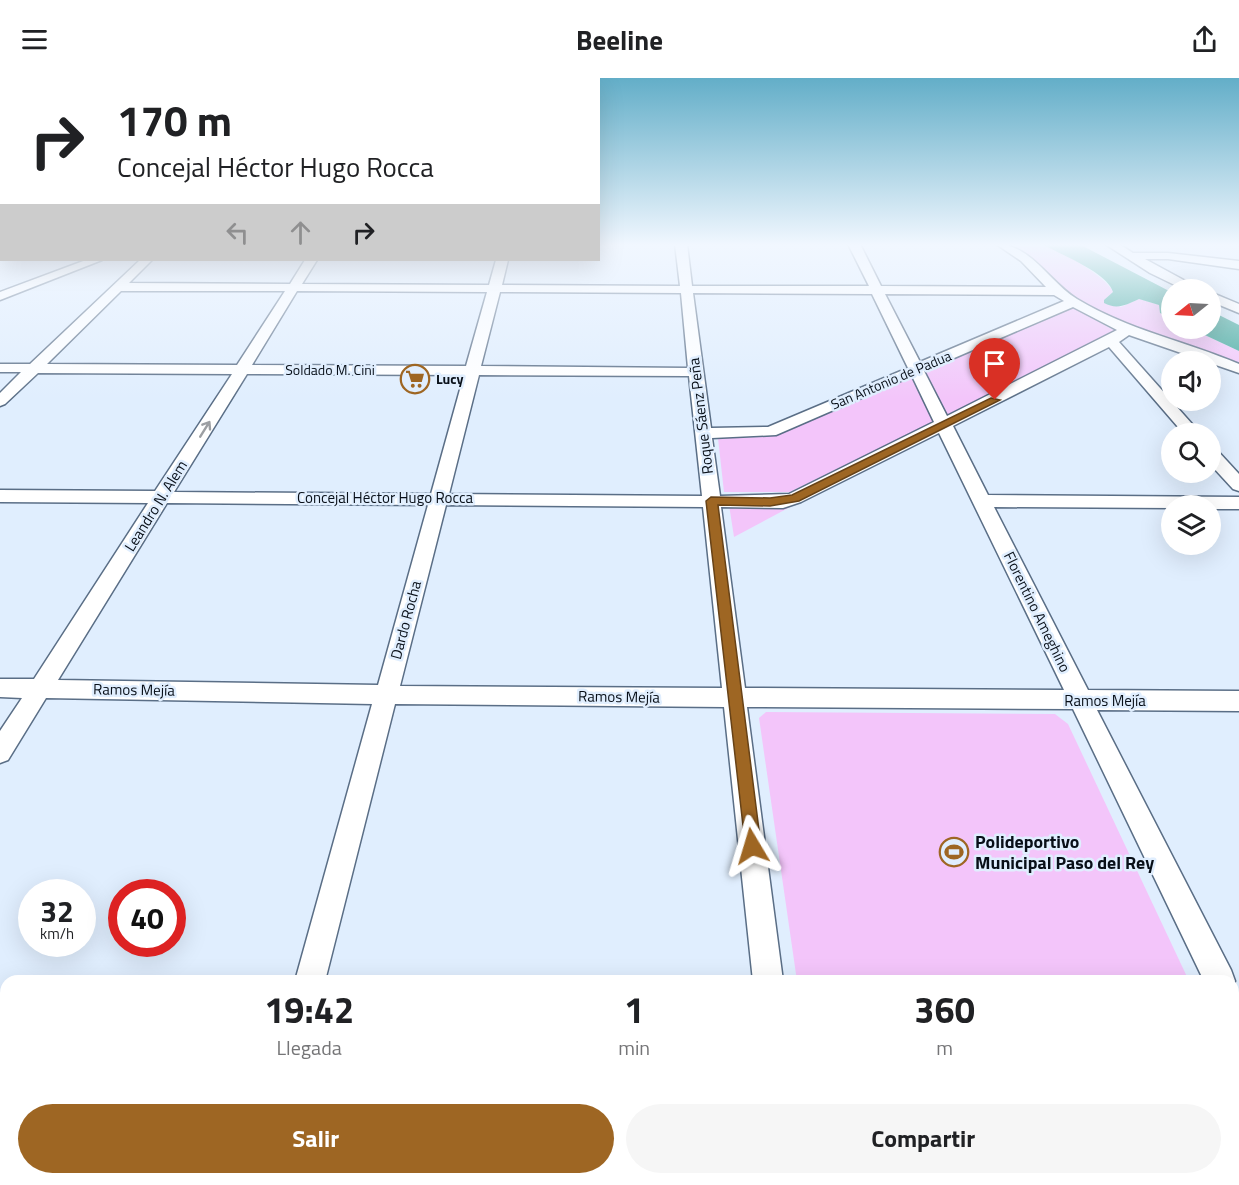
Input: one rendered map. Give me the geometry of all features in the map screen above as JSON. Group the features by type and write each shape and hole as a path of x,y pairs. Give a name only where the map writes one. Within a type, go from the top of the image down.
{"street":[{"path":"0,401 110,296"},
{"name":"Leandro N. Alem","path":"0,752 289,296"},
{"name":"Dardo Rocha","path":"312,975 493,296"},
{"name":"Roque Sáenz Peña","path":"688,296 767,975"},
{"name":"Florentino Ameghino","path":"880,296 1217,975"},
{"path":"1064,296 1127,330 1209,356 1239,369"},
{"path":"1221,301 1239,308"},
{"name":"San Antonio de Padua","path":"703,433 770,432 1073,302"},
{"path":"944,425 1111,341 1127,330"},
{"path":"1111,341 1183,423"},
{"name":"Soldado M. Cini","path":"0,368 696,372"},
{"name":"Concejal Héctor Hugo Rocca","path":"0,496 770,502 795,498 944,425"},
{"path":"1221,465 1239,485"},
{"path":"982,501 1239,502"},
{"name":"Ramos Mejía","path":"0,687 386,695 1239,701"}],"shaded area":[{"path":"1069,296 1109,296 1104,300 1121,307 1139,299 1159,305 1161,338 1141,331"},
{"path":"1109,296 1161,296 1161,313 1159,305 1139,299 1126,305 1117,306 1104,303"},
{"path":"1070,306 1117,332 790,492 724,492 718,438 767,437"},
{"path":"1221,316 1239,325 1239,351 1213,339 1221,339"},
{"path":"1166,339 1213,339 1239,351 1239,363 1221,357 1221,351 1202,351"},
{"path":"729,505 792,506 734,537"},
{"name":"Polideportivo Municipal Paso del Rey","path":"766,712 1055,714 1068,724 1186,975 796,975 759,718"}],"place":[{"name":"Lucy","path":"415,379"},
{"name":"Polideportivo Municipal Paso del Rey","path":"954,852"}],"route":[{"path":"752,846 711,501 783,502 795,498 995,400"}]}
